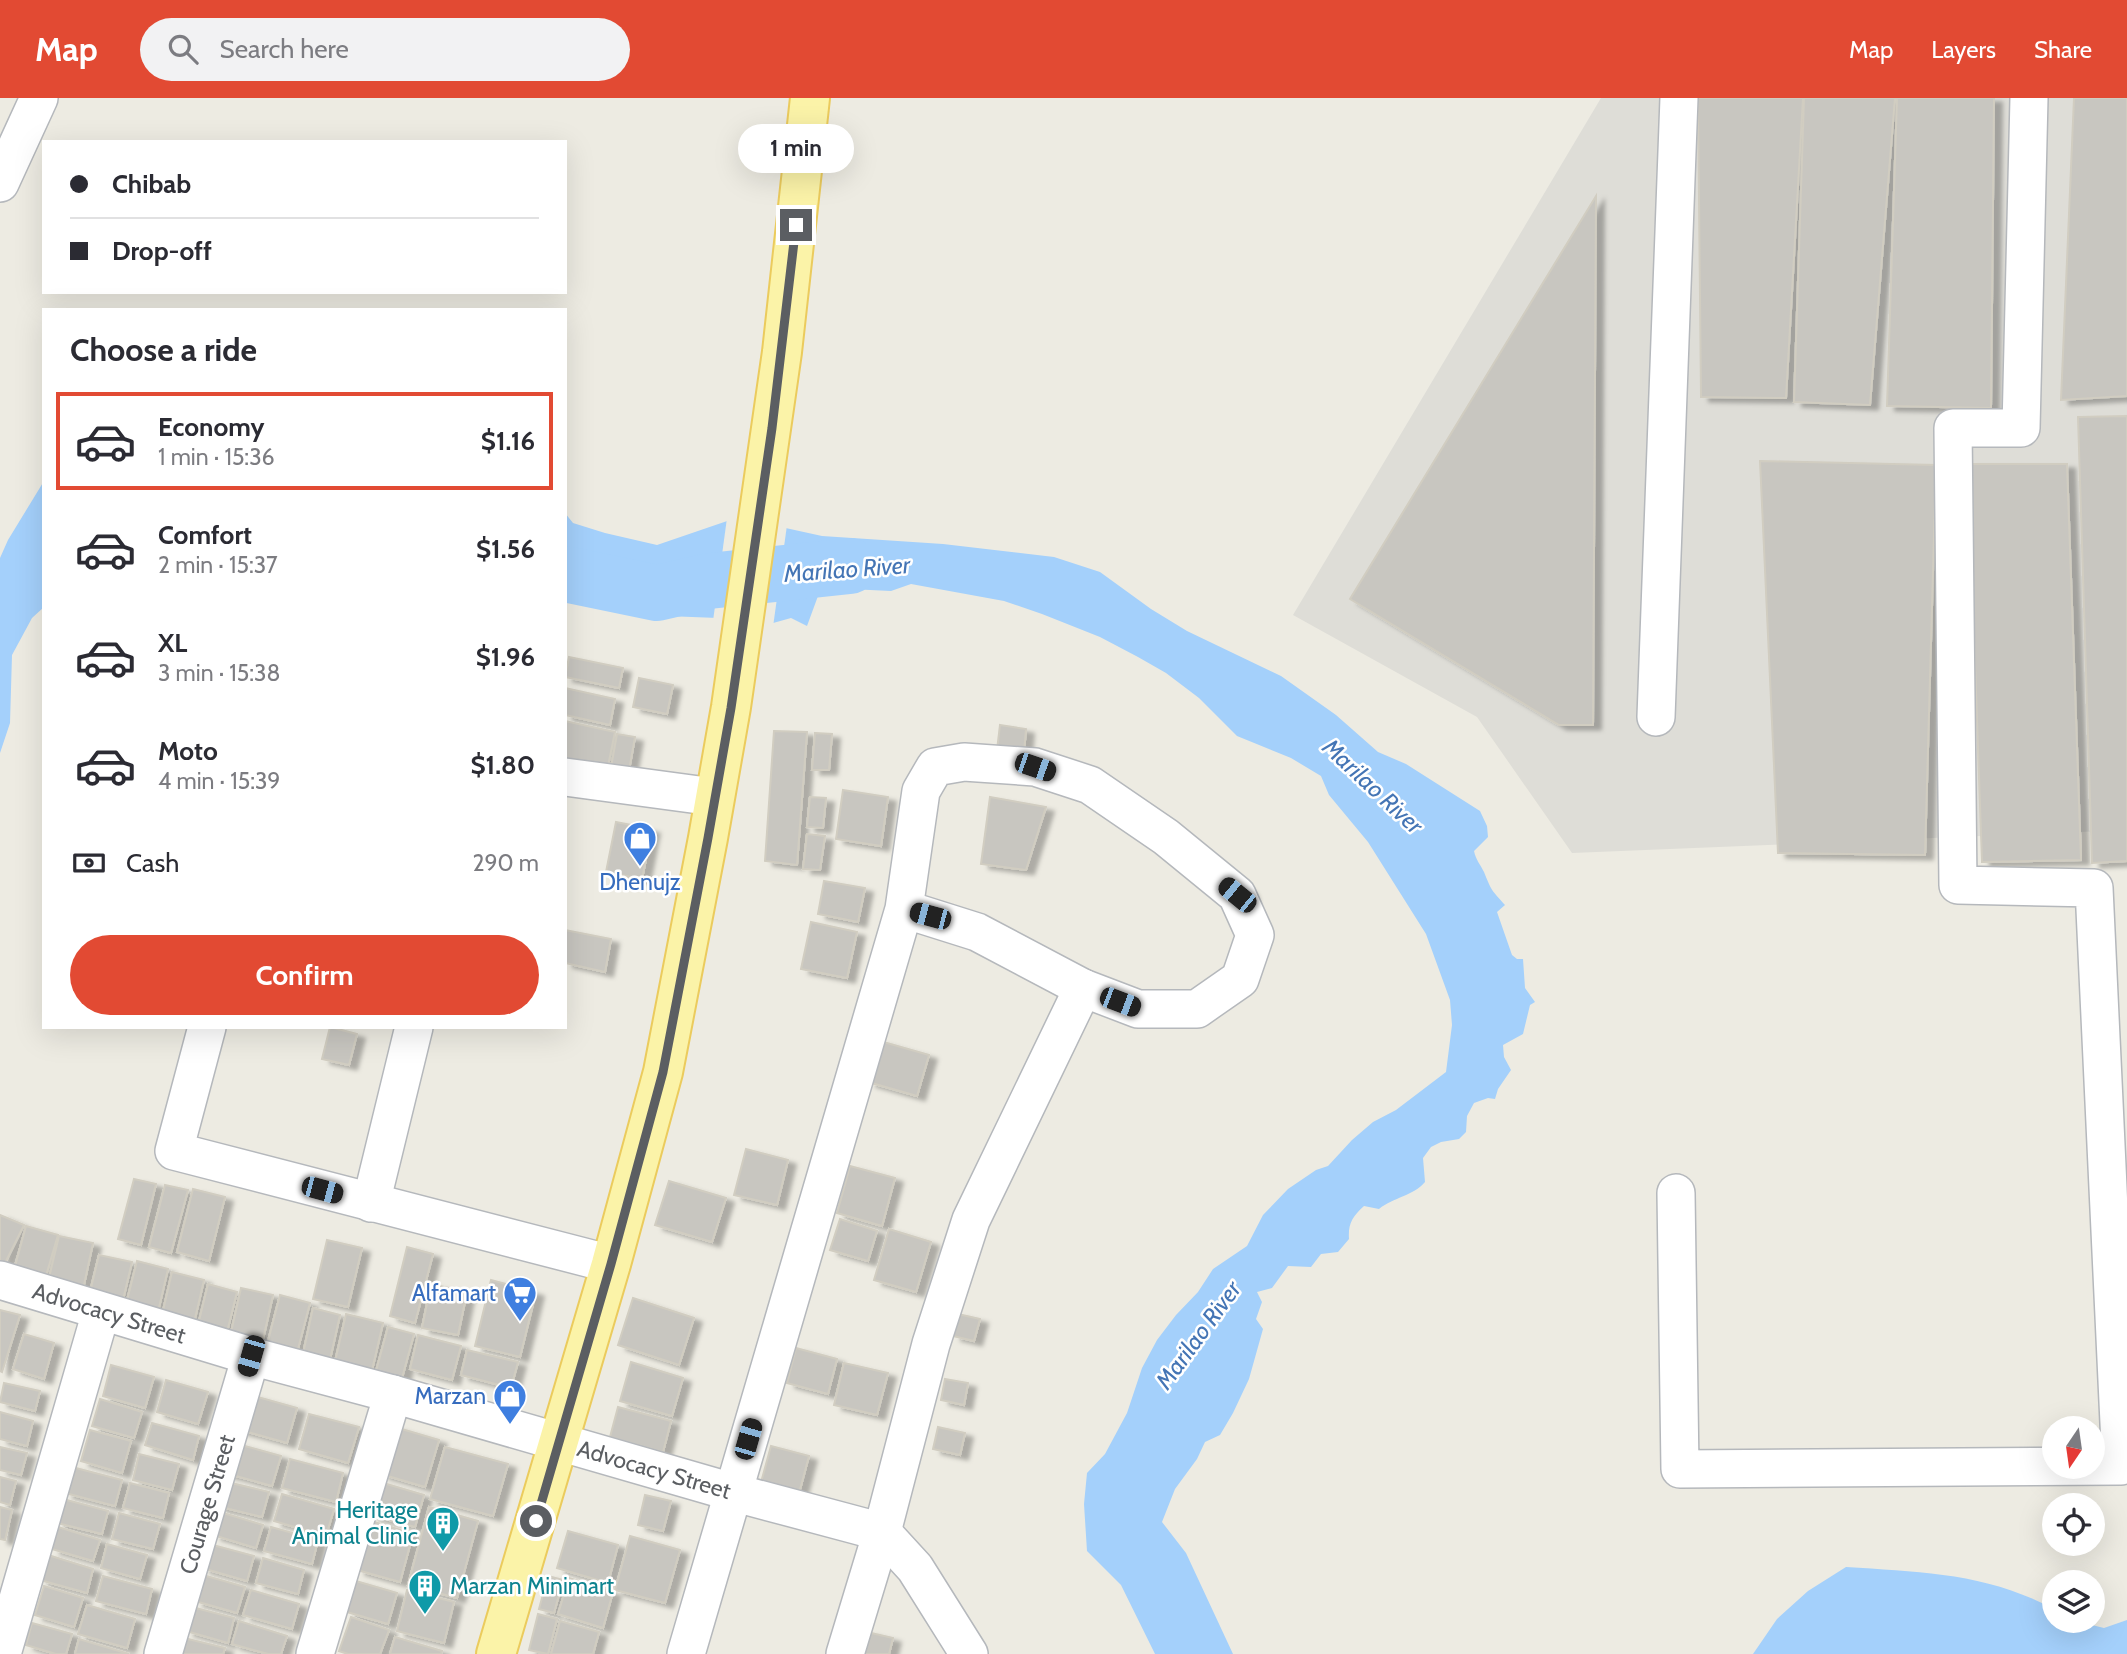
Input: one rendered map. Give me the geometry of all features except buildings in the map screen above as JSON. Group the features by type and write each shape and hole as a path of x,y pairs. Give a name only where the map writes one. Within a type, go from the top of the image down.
{"main road":[{"path":"496,1654 611,1264 663,1072 731,708 782,352 810,98"}],"street":[{"path":"0,183 39,98"},
{"path":"1657,717 1679,98"},
{"path":"1676,1193 1680,1469 2121,1466 2094,888 1958,886 1953,428 2021,428 2029,98"},
{"path":"686,1654 904,909 921,790 935,767 964,762 1035,767 1090,785 1166,837 1237,895 1255,935 1240,979 1197,1009 1138,1009 1083,988 977,932 904,909"},
{"path":"567,776 714,797"},
{"path":"845,1654 881,1532 931,1343 971,1220 1083,988"},
{"path":"206,1029 174,1150 611,1264"},
{"path":"371,1203 414,1029"},
{"name":"Advocacy Street","path":"0,1280 251,1356 881,1532"},
{"path":"2,1654 102,1312"},
{"name":"Courage Street","path":"163,1654 251,1356"},
{"path":"315,1654 393,1394"},
{"path":"881,1532 915,1568 969,1654"}],"shaded area":[{"path":"1601,98 2127,98 2127,830 1572,853 1477,717 1293,615"}],"water":[{"path":"42,484 42,609 32,618 12,655 10,723 0,753 0,558"},
{"path":"567,516 573,523 657,545 733,519 718,618 640,615 567,597"},
{"path":"781,527 822,536 943,544 1054,557 1100,572 1187,631 1281,676 1336,715 1378,752 1406,764 1480,811 1487,826 1488,837 1474,851 1490,887 1505,905 1497,912 1512,955 1523,959 1525,988 1535,1002 1530,1005 1523,1034 1503,1045 1504,1057 1511,1070 1498,1089 1495,1099 1488,1098 1474,1103 1467,1116 1466,1132 1459,1139 1431,1147 1423,1158 1425,1182 1420,1187 1379,1209 1364,1206 1352,1221 1349,1239 1338,1252 1321,1254 1311,1267 1288,1266 1272,1288 1257,1292 1262,1302 1256,1319 1263,1329 1249,1379 1220,1435 1205,1442 1197,1459 1175,1489 1162,1522 1186,1553 1233,1654 1155,1654 1121,1585 1087,1551 1084,1504 1087,1473 1105,1454 1127,1413 1142,1368 1157,1340 1198,1292 1213,1269 1247,1246 1263,1215 1288,1189 1316,1170 1328,1166 1373,1122 1396,1110 1446,1072 1452,1025 1450,1000 1426,934 1368,842 1329,795 1321,776 1291,758 1237,736 1199,698 1166,673 1100,637 1004,601 911,584 891,591 849,589 830,596 818,596 807,626 791,618 766,625"},
{"path":"1846,1567 1953,1576 2004,1588 2042,1603 2042,1633 2105,1633 2105,1628 2127,1620 2127,1654 1753,1654 1777,1619 1808,1591"}],"pier":[{"path":"733,516 736,520 721,619 713,621 727,518"},
{"path":"780,523 787,525 773,627 765,629 762,625 777,526"}],"waterway":[{"name":"Marilao River","path":"567,574 657,593 709,581 850,566"}],"place":[{"name":"Dhenujz","path":"640,868"},
{"name":"Alfamart","path":"520,1323"},
{"name":"Marzan","path":"510,1426"},
{"name":"Heritage Animal Clinic","path":"443,1553"},
{"name":"Marzan Minimart","path":"425,1616"}],"route":[{"path":"536,1521 611,1264 663,1072 731,708 772,428 796,225"}]}
